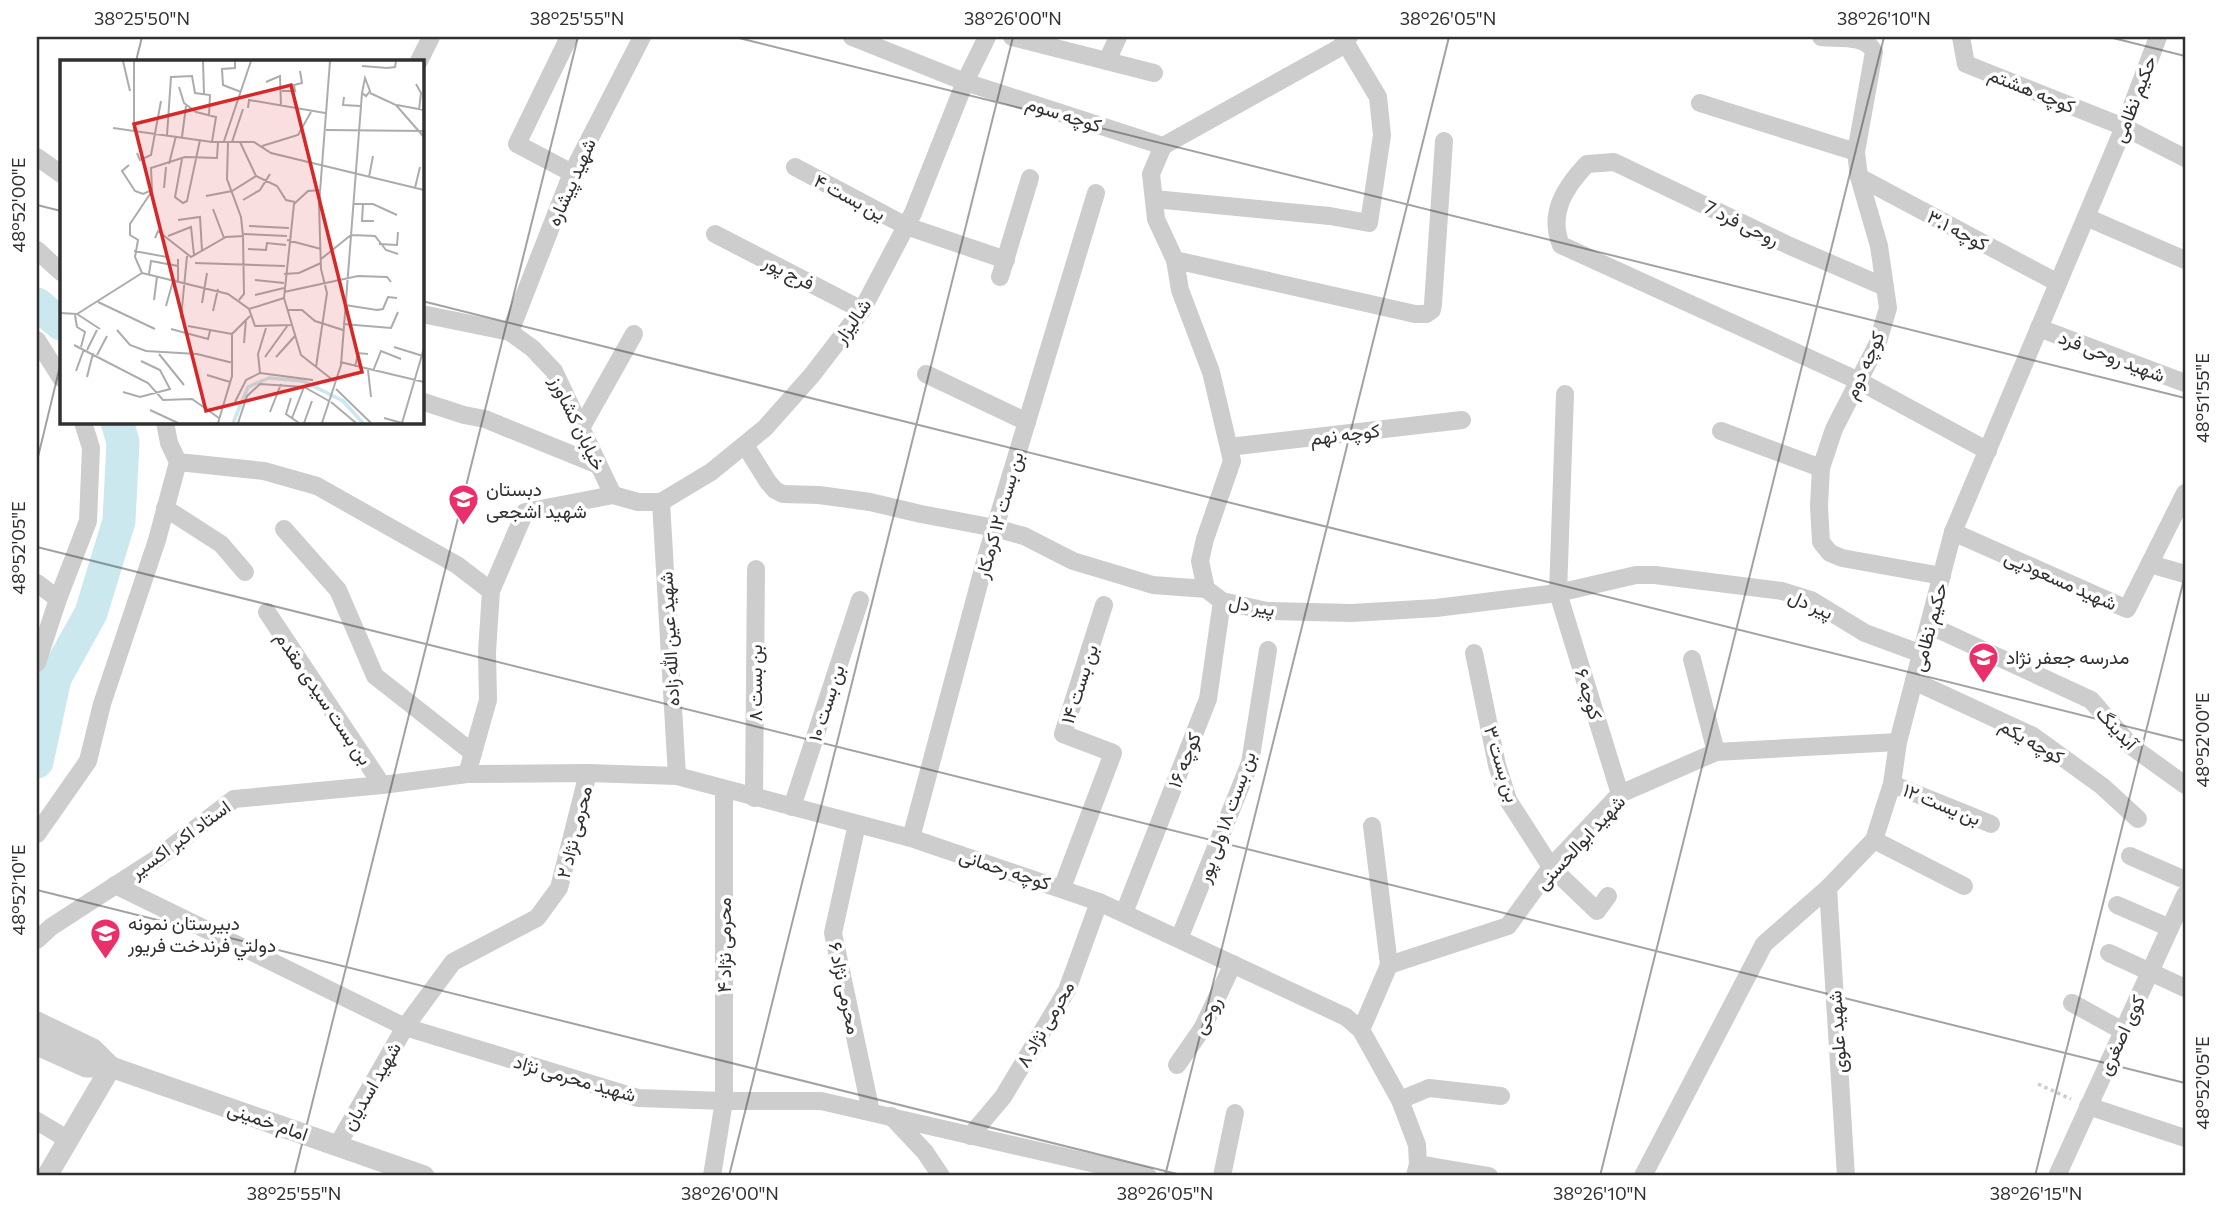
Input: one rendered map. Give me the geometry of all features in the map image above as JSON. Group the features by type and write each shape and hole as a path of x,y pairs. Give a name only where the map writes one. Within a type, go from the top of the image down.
{"street":[{"path":"420,60 431,37"},
{"path":"569,37 517,144 572,173"},
{"name":"شهید پیشاره","path":"510,332 572,173 642,37"},
{"name":"کوچه سوم","path":"852,37 965,82 1163,146"},
{"name":"شالیزار","path":"661,502 711,472 765,428 797,393 862,310 906,226 965,82 987,37"},
{"path":"1012,37 1154,73"},
{"path":"1107,61 1118,37"},
{"name":"کوچه دوم","path":"1821,37 1863,40 1871,45 1874,52 1856,152 1858,177 1879,246 1888,308 1877,345 1834,429 1821,468 1821,542 1830,553 1842,558 1942,576"},
{"name":"کوچه هشتم","path":"1961,37 1966,64 2124,127"},
{"name":"حکیم نظامی","path":"1643,1176 1765,944 1828,888 1874,840 1892,784 1898,742 1931,626 1953,532 2124,127 2158,37"},
{"path":"1154,199 1330,216 1369,223 1382,135 1378,97 1347,39 1339,48 1163,146"},
{"path":"1700,103 1856,152"},
{"path":"2124,127 2185,158"},
{"path":"1175,260 1415,314 1426,314 1432,310 1433,304 1444,141"},
{"name":"پیر دل","path":"1163,146 1151,174 1156,219 1175,260 1180,290 1211,372 1232,461 1205,538 1200,561 1206,589 1222,601 1267,611 1352,613 1436,608 1558,593 1636,575 1656,575 1782,591 1811,600 1865,633 1922,654"},
{"path":"37,157 60,173"},
{"name":"روحی فرد 7","path":"1859,381 1561,245 1555,223 1564,195 1587,164 1615,162 1790,246 1885,287"},
{"name":"ین بست ۴","path":"795,167 906,226 1003,268 1031,178"},
{"name":"کوچه ۳.۱","path":"1858,177 2058,283"},
{"name":"بن بست ۱۲ کرمکار","path":"911,838 995,528 1096,193"},
{"path":"2086,217 2185,260"},
{"name":"فرج پور","path":"715,234 862,310"},
{"path":"37,250 60,271"},
{"name":"خیابان کشاورز","path":"424,314 510,332 532,348 554,371 613,495"},
{"name":"شهید روحی فرد","path":"2039,328 2185,383"},
{"path":"581,428 634,334"},
{"path":"37,340 60,375"},
{"path":"926,374 1027,422"},
{"path":"1859,381 1988,451"},
{"name":"کوچه ۶","path":"1565,394 1558,593 1620,794"},
{"path":"424,402 485,419 598,465"},
{"name":"کوچه نهم","path":"1229,447 1462,420"},
{"path":"37,663 88,522 91,447 84,424"},
{"path":"37,834 88,761 102,704 178,462 169,443 165,424"},
{"path":"1721,430 1821,468"},
{"path":"745,445 768,482 775,491 783,495 819,495 870,502 995,528 1024,537 1073,561 1153,585 1206,589"},
{"path":"178,462 264,471 317,486 457,565 491,591"},
{"name":"شهید مسعودپی","path":"1953,532 2127,609 2185,493"},
{"path":"467,775 488,700 487,652 491,591 525,512 613,495 638,502 661,502"},
{"name":"شهید عین الله زاده","path":"661,502 677,776"},
{"path":"165,508 221,544 245,572"},
{"path":"284,529 338,590 375,676 473,753"},
{"path":"2150,564 2185,574"},
{"name":"بن بست ۸","path":"754,798 756,569"},
{"path":"37,583 58,599"},
{"name":"بن بست ۱۰","path":"792,807 860,600"},
{"name":"کوچه ۱۶","path":"1124,913 1208,699 1222,601"},
{"name":"بن بست ۱۴","path":"1062,888 1113,752 1063,734 1104,605"},
{"name":"بن بست سیدی مقدم","path":"267,612 382,785"},
{"name":"آبدینگ","path":"1931,626 2091,700 2131,746 2185,785"},
{"name":"بن بست ۱۸ ولی پور","path":"1179,939 1250,762 1268,650"},
{"name":"بن بست ۳","path":"1474,653 1497,765 1508,800 1551,867 1597,911 1608,896"},
{"path":"1692,659 1716,752"},
{"name":"کوچه یکم","path":"1914,681 2033,736 2102,786 2138,819"},
{"name":"شهید ابوالحسنی","path":"1390,965 1508,926 1551,867 1620,794 1716,752 1898,742"},
{"name":"محرمی نژاد ۲","path":"405,1027 453,962 537,918 559,888 588,774"},
{"name":"کوچه رحمانی","path":"467,775 677,776 911,838 1099,902 1346,1017 1361,1030 1400,1100 1417,1145 1417,1170"},
{"name":"استاد اکبر اکسیر","path":"37,940 51,927 156,859 234,799 467,775"},
{"name":"بن یست ۱۲","path":"1892,784 1992,824"},
{"name":"محرمی نژاد ۴","path":"712,1176 724,1101 724,790"},
{"name":"محرمی نژاد ۶","path":"857,824 833,933 871,1112"},
{"path":"1361,1030 1390,965 1372,826"},
{"path":"1874,840 1964,886"},
{"path":"2130,856 2185,880"},
{"name":"شهید محرمی نژاد","path":"115,886 405,1027 638,1098 821,1101 1145,1176"},
{"name":"شهید علوی","path":"1828,888 1846,1176"},
{"name":"کوی اصغری","path":"2057,1176 2185,895"},
{"name":"محرمی نژاد ۸","path":"970,1136 1003,1097 1067,990 1099,902"},
{"path":"2117,905 2170,928"},
{"path":"2109,954 2185,988"},
{"name":"روحی","path":"1177,1065 1202,1029 1233,964"},
{"path":"2072,1003 2123,1031"},
{"name":"امام خمینی","path":"37,1022 93,1049 111,1067"},
{"name":"شهید اسدیان","path":"337,1146 405,1027"},
{"name":"امام خمینی","path":"37,1045 86,1067 111,1067 337,1146 378,1169 424,1176"},
{"path":"52,1174 67,1139 111,1067"},
{"path":"1400,1100 1429,1088 1501,1096"},
{"path":"2088,1107 2185,1138"},
{"path":"1222,1176 1235,1112"},
{"path":"891,1116 925,1152 941,1176"},
{"path":"37,1121 67,1139"},
{"path":"1417,1170 1489,1176"}],"path":[{"path":"2038,1084 2088,1107"}],"waterway":[{"path":"37,304 60,323"},
{"path":"37,762 55,678 91,613 119,521 123,442 118,424"}],"place":[{"name":"دبستان شهید اشجعی","path":"463,527"},
{"name":"مدرسه جعفر نژاد","path":"1983,684"},
{"name":"دبیرستان نمونه دولتي فرندخت فريور","path":"105,961"}]}
